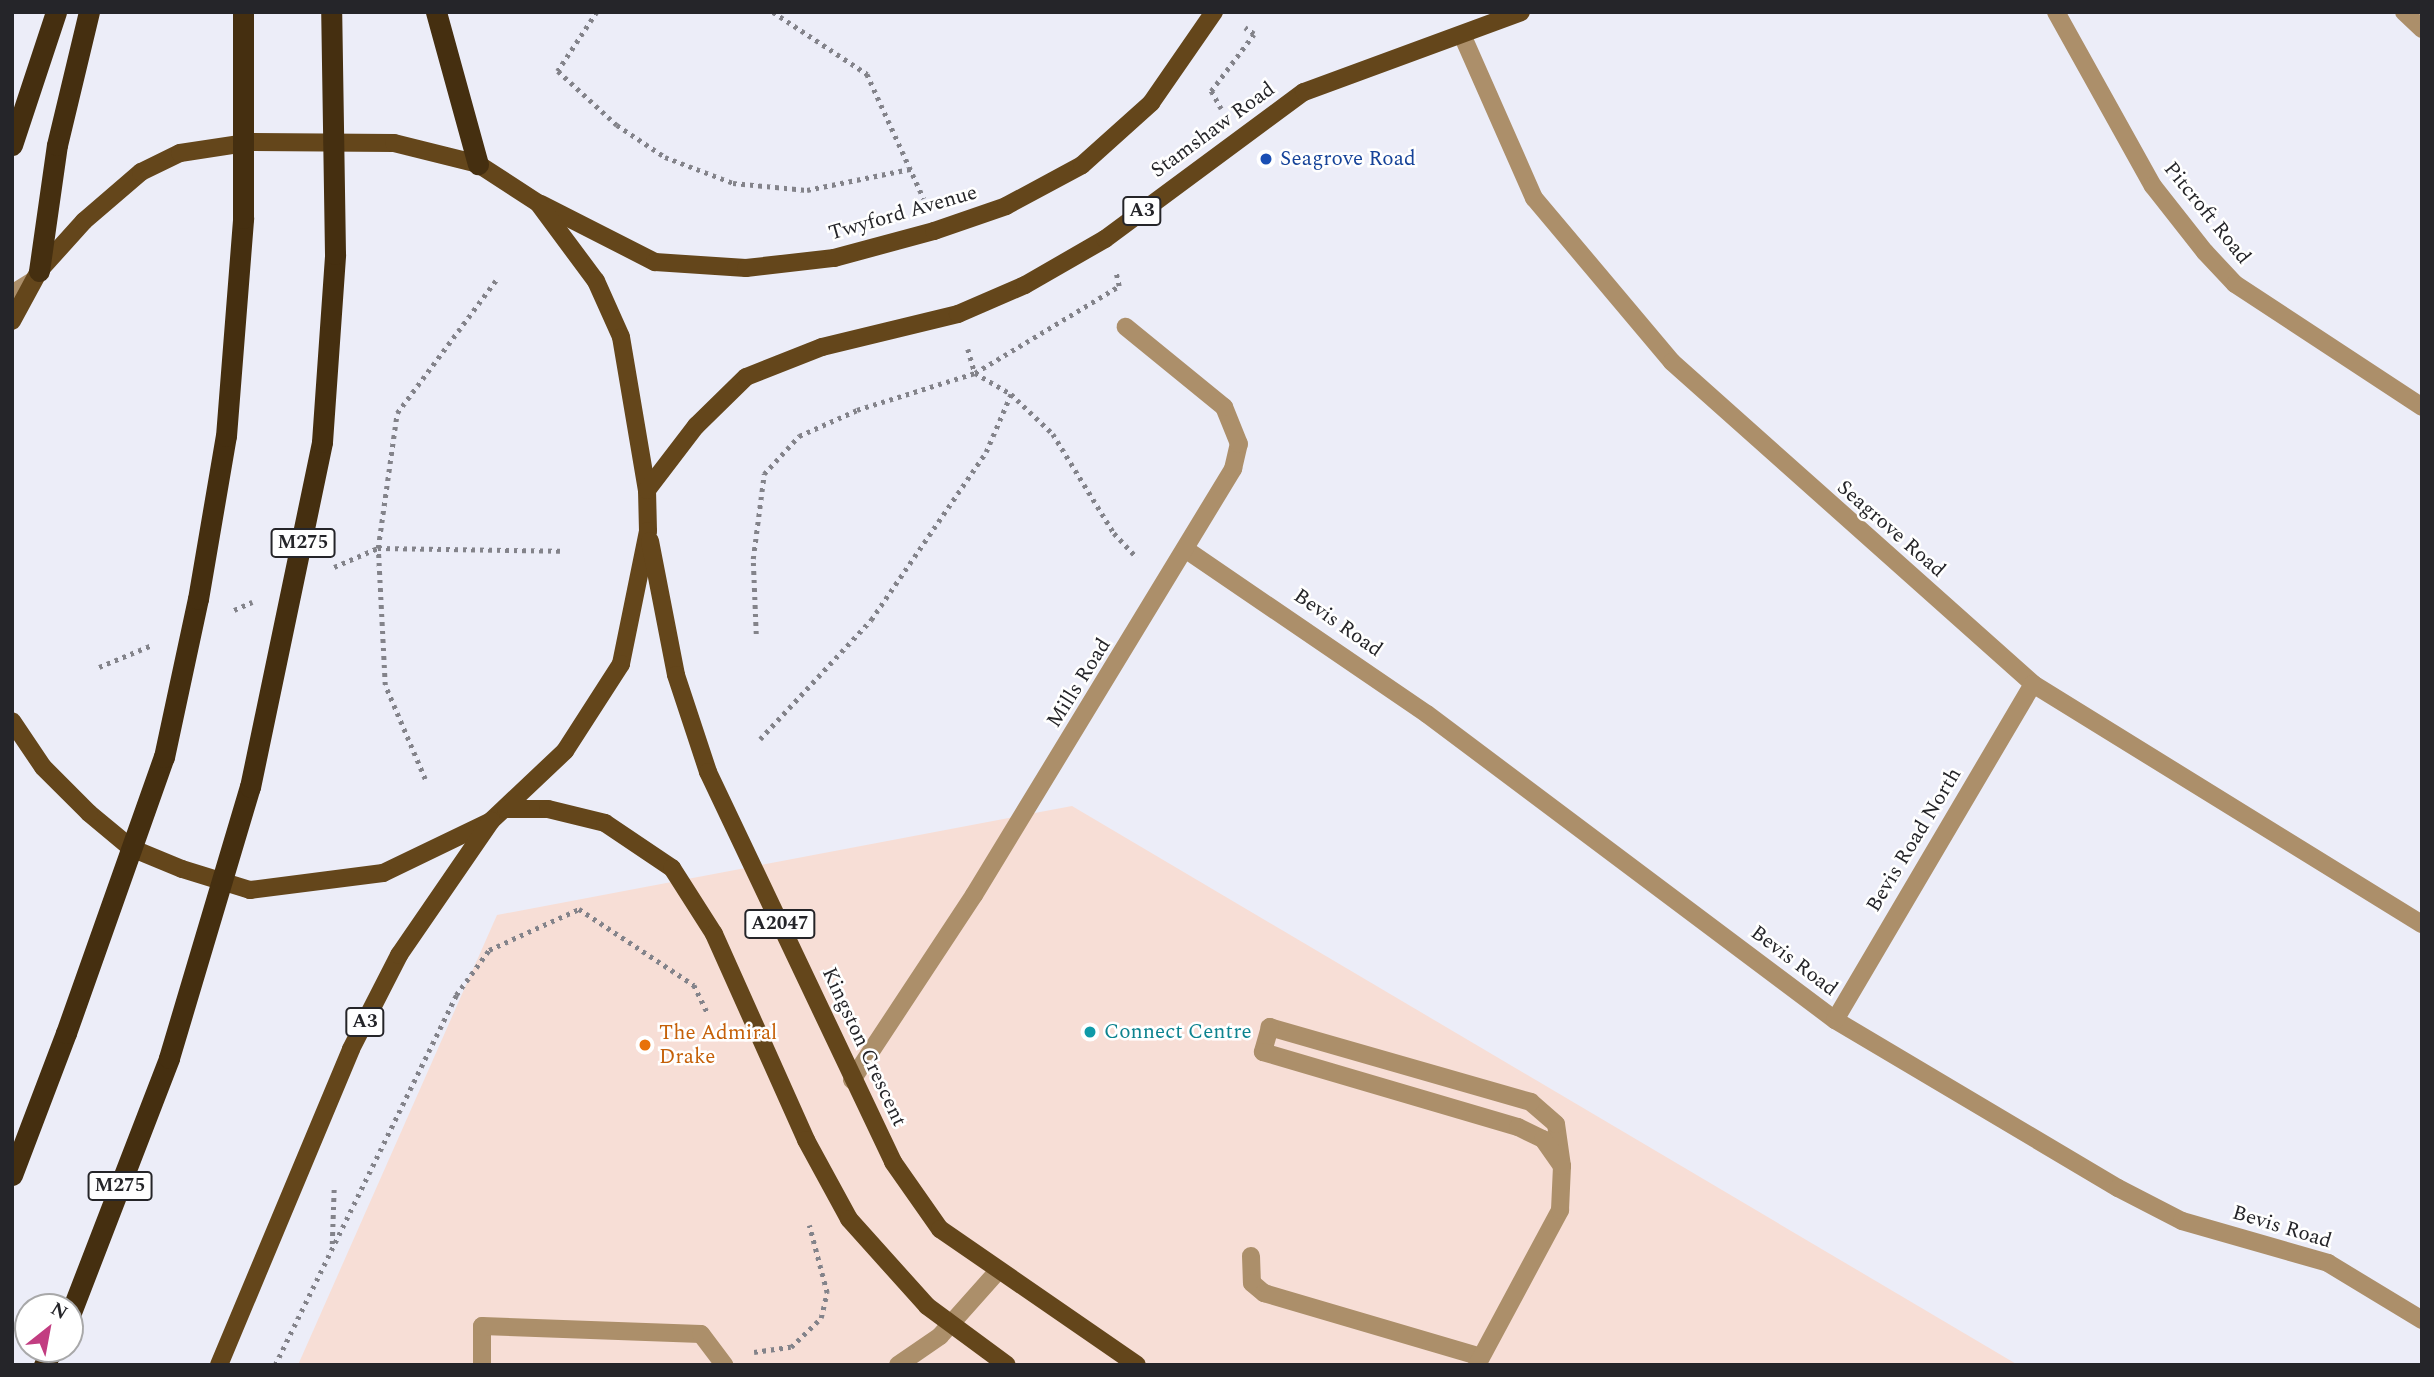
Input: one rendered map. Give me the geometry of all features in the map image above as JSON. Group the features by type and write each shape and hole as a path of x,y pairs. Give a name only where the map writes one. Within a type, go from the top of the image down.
{"highway":[{"path":"12,145 55,12"},
{"path":"36,276 57,145 89,12"},
{"path":"12,1175 164,757 198,599 226,436 243,218 243,12"},
{"name":"M275","path":"79,1293 170,1058 250,787 322,442 335,254 331,12"},
{"path":"436,12 478,164"}],"main road":[{"name":"Twyford Avenue","path":"538,203 655,262 746,268 834,258 934,231 1006,206 1082,165 1151,103 1214,12"},
{"name":"Stamshaw Road","path":"648,490 696,426 746,377 822,347 958,314 1105,239 1304,92 1463,37 1521,12"},
{"path":"12,321 36,276 141,172 180,153 253,142 394,143 478,164 538,203 596,281 621,337 648,490 648,531 621,664 565,751 491,821 383,873 250,890 131,848 43,768 12,721"},
{"name":"Kingston Crescent","path":"648,531 690,725 892,1162 933,1220 998,1271 1137,1365"},
{"name":"A2047","path":"506,808 548,810 605,823 672,868 714,934 806,1140 849,1219 874,1253 949,1326 1007,1365"},
{"name":"A3","path":"219,1365 351,1049 399,955 491,821"}],"street":[{"name":"Pitcroft Road","path":"2056,12 2152,186 2205,252 2235,284 2422,407"},
{"path":"2404,12 2422,29"},
{"name":"Seagrove Road","path":"1463,37 1534,198 1663,352 2033,684 2422,924"},
{"path":"12,294 36,276"},
{"name":"Mills Road","path":"852,1080 974,895 1188,551 1233,469 1235,424 1208,391 1126,327"},
{"name":"Bevis Road","path":"1188,551 1427,714 1835,1020 2118,1188 2182,1221 2328,1263 2422,1320"},
{"name":"Bevis Road North","path":"1835,1020 2033,684"},
{"path":"1251,1256 1252,1283 1264,1293 1479,1361 1560,1210 1562,1166 1556,1124 1531,1102 1270,1027 1263,1052 1518,1127 1543,1139 1562,1166"},
{"path":"898,1365 949,1326 998,1271"},
{"path":"482,1365 482,1326 701,1334 724,1365"}],"path":[{"path":"597,12 558,71 617,125 665,157 733,183 807,190 915,168"},
{"path":"773,12 867,74 915,168 934,231"},
{"path":"1223,111 1211,91 1254,34 1232,20"},
{"path":"756,634 753,559 764,474 799,436 857,410 975,373 1119,286 1105,239"},
{"path":"425,779 385,685 378,548 397,413 496,280"},
{"path":"958,314 975,373 1011,394 1054,434 1114,533 1141,562"},
{"path":"760,739 871,620 986,452 1011,394"},
{"path":"275,1365 456,995 489,950 579,909 694,985 711,1023"},
{"path":"760,1350 791,1348 821,1318 827,1293 819,1248 801,1210"}],"shaded area":[{"path":"1072,806 2018,1365 298,1365 497,915"}],"place":[{"name":"Seagrove Road","path":"1266,159"},
{"name":"Connect Centre","path":"1090,1032"},
{"name":"The Admiral Drake","path":"645,1045"}]}
